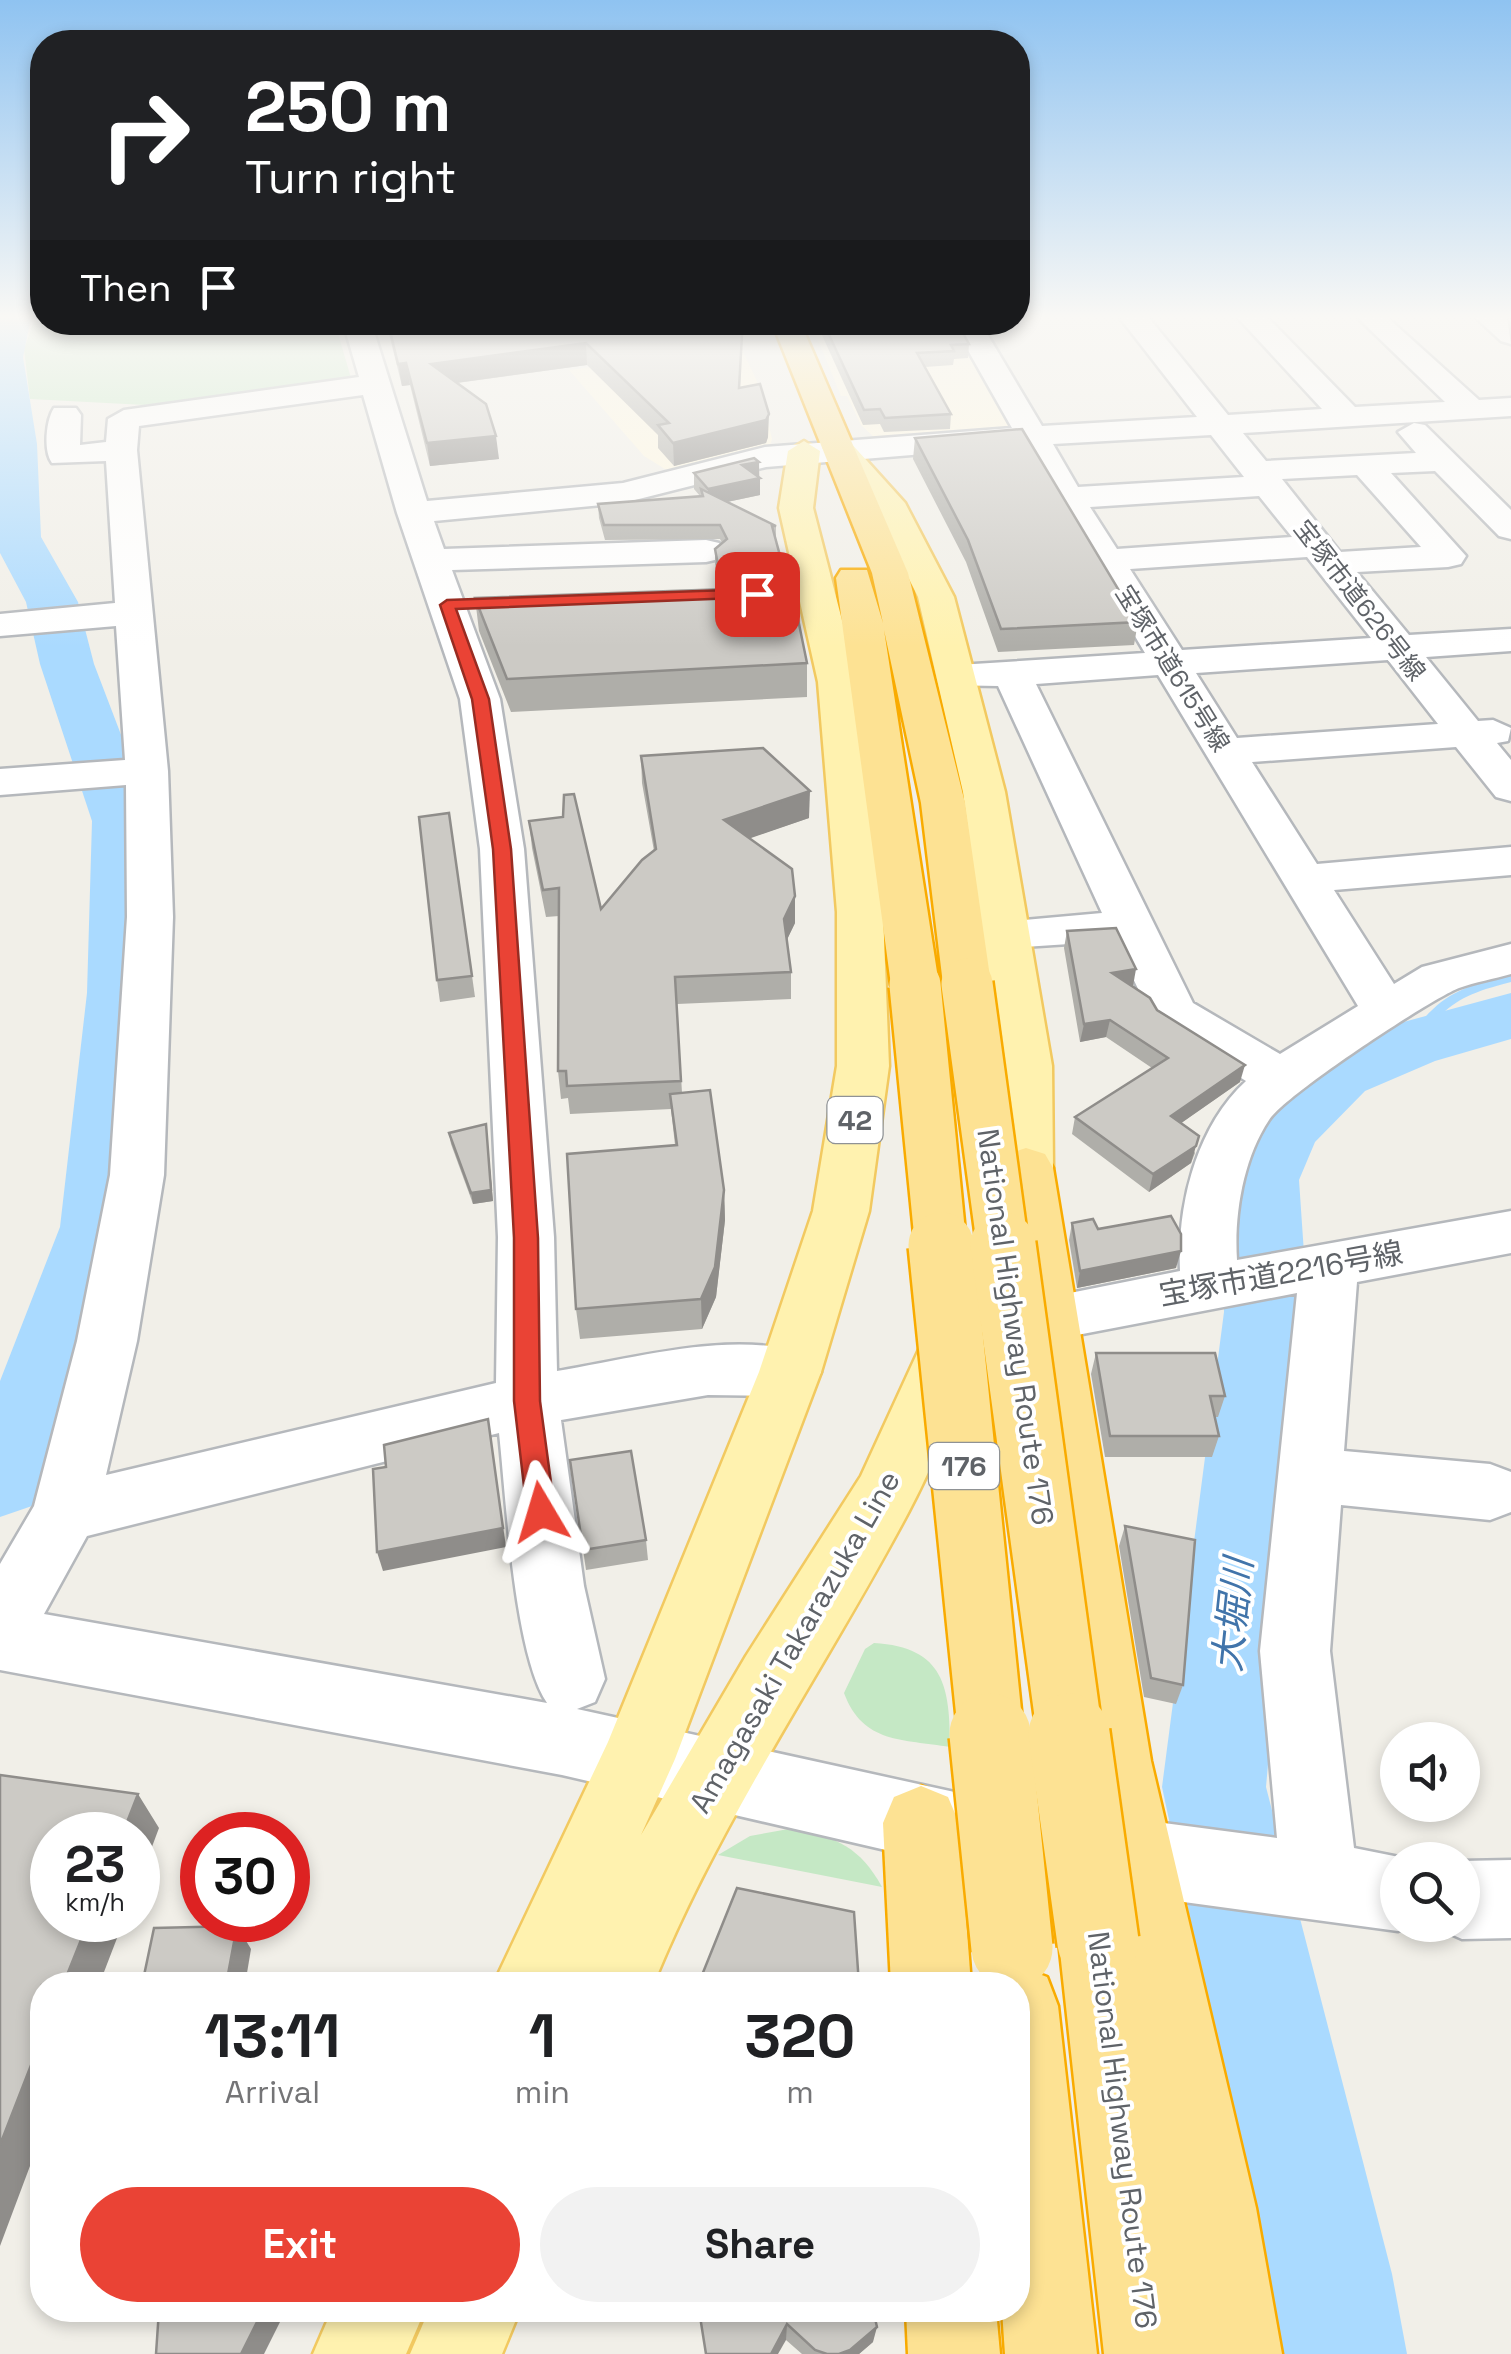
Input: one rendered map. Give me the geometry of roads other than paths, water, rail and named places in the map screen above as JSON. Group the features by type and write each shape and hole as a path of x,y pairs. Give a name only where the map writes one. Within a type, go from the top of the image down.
{"highway":[{"name":"National Highway Route 176","path":"811,428 821,449"},
{"name":"National Highway Route 176","path":"815,428 828,504 865,628 941,985 1098,1942 1150,2354"},
{"name":"National Highway Route 176","path":"941,985 1014,1972"},
{"path":"1026,1168 1114,1761 1229,1870 1212,2208 1236,2354"},
{"path":"922,1823 931,1972"},
{"name":"National Highway Route 176","path":"1030,2135 1051,2354"},
{"path":"953,2322 954,2354"}],"main road":[{"name":"42","path":"540,1972 638,1759 790,1372 841,1210 864,1066 860,912 838,682 797,592 796,508 821,449"},
{"name":"Amagasaki Takarazuka Line","path":"619,1972 655,1886 716,1776 886,1492 1026,1168 1026,1066 1007,934 958,677 936,598 888,502 821,449"},
{"path":"359,2354 374,2322"},
{"path":"456,2354 470,2322"}],"street":[{"path":"65,428 63,456 120,450"},
{"path":"0,1627 65,1513 107,1342 137,1175 150,916 147,771 131,613 120,450 123,428"},
{"path":"390,428 423,536 467,604 502,849 526,1238 527,1401 550,1586 570,1679"},
{"name":"宝塚市道615号線","path":"1031,428 1068,498 1300,879 1385,1010"},
{"path":"423,536 821,449 1161,428"},
{"name":"宝塚市道626号線","path":"1223,428 1511,788"},
{"path":"1410,428 1511,530"},
{"path":"1068,498 1364,465 1440,461"},
{"path":"1106,560 1323,554 1448,556 1364,465"},
{"path":"423,536 586,518"},
{"path":"423,536 706,550"},
{"path":"0,626 131,613"},
{"path":"958,677 1511,640"},
{"path":"1012,674 1173,1013 1280,1078"},
{"path":"1226,752 1511,731"},
{"path":"0,782 147,771"},
{"path":"1300,879 1511,861"},
{"path":"1007,934 1130,926"},
{"path":"1220,1284 1206,1233 1213,1191 1246,1111 1280,1078 1439,978 1511,959"},
{"name":"宝塚市道2216号線","path":"1051,1317 1511,1232"},
{"path":"1229,1870 1296,1651 1310,1475 1314,1268"},
{"path":"65,1513 527,1401 708,1371 790,1372"},
{"path":"1310,1475 1490,1492"},
{"path":"0,1638 562,1740 922,1823 1380,1890"},
{"path":"1480,1900 1511,1900"}],"waterway":[{"path":"0,1479 55,1354 100,1227 122,993 123,821 67,664 52,602 16,537 12,428"},
{"path":"1410,1044 1452,998 1511,978"},
{"name":"大堀川","path":"1342,2354 1329,2274 1214,1787 1266,1312 1260,1180 1283,1129 1339,1074 1410,1044 1511,1016"}]}
